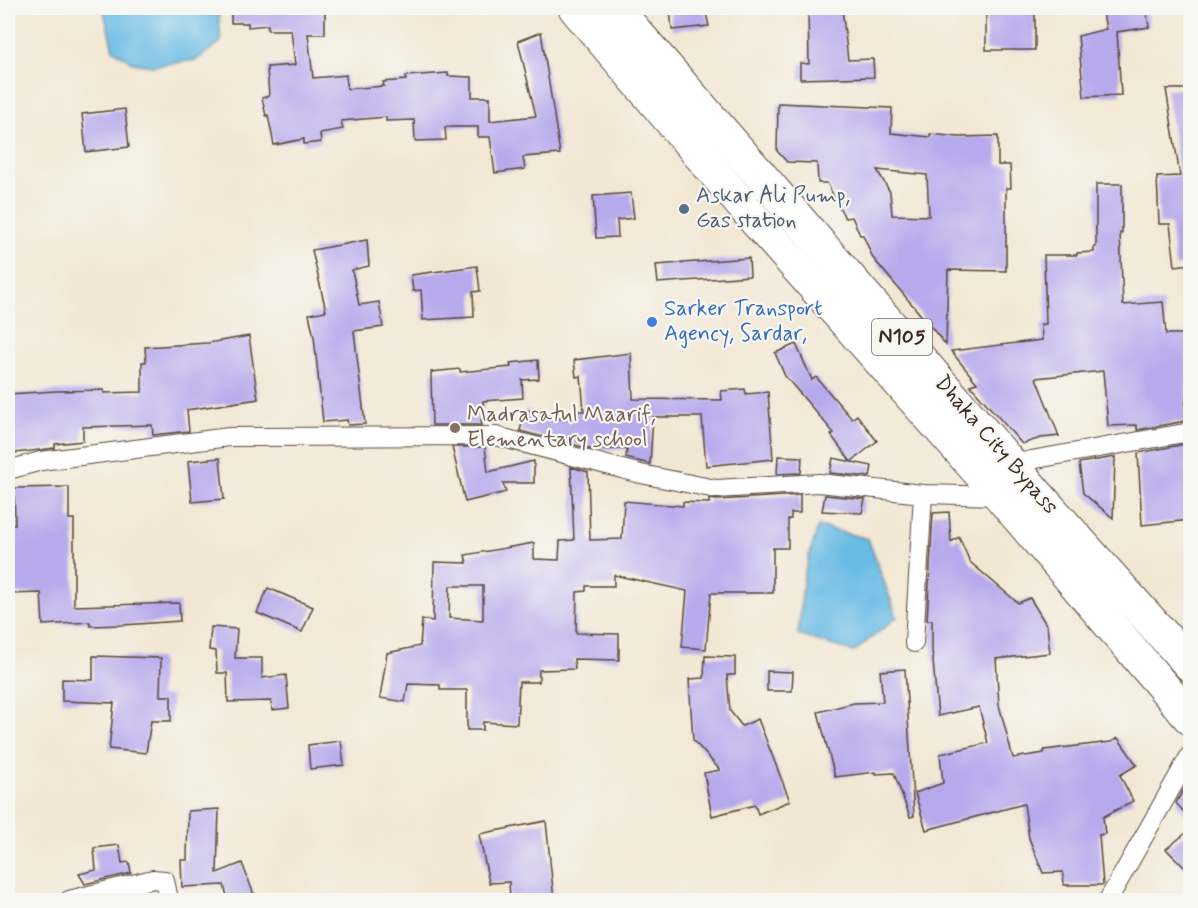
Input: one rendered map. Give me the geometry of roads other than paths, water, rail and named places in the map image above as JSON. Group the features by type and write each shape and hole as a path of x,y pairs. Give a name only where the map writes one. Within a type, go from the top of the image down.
{"highway":[{"path":"575,8 763,229 1000,496 1191,718"},
{"name":"Dhaka City Bypass","path":"615,8 1037,494 1191,665"}],"street":[{"path":"1014,465 1191,432"},
{"path":"8,470 41,461 229,437 496,436 641,474 716,489 819,483 924,494 1000,496"},
{"path":"914,643 924,494"},
{"path":"1108,900 1191,754"},
{"path":"69,900 153,879 165,880 169,900"}],"water":[{"path":"103,8 218,8 221,42 196,60 151,66 133,63 113,49"},
{"path":"818,526 868,539 897,617 854,652 798,635 804,574"}],"place":[{"name":"Askar Ali Pump, Gas station","path":"684,209"},
{"name":"Sarker Transport Agency, Sardar,","path":"652,322"},
{"name":"Madrasatul Maarif, Elementary school","path":"455,428"}]}
